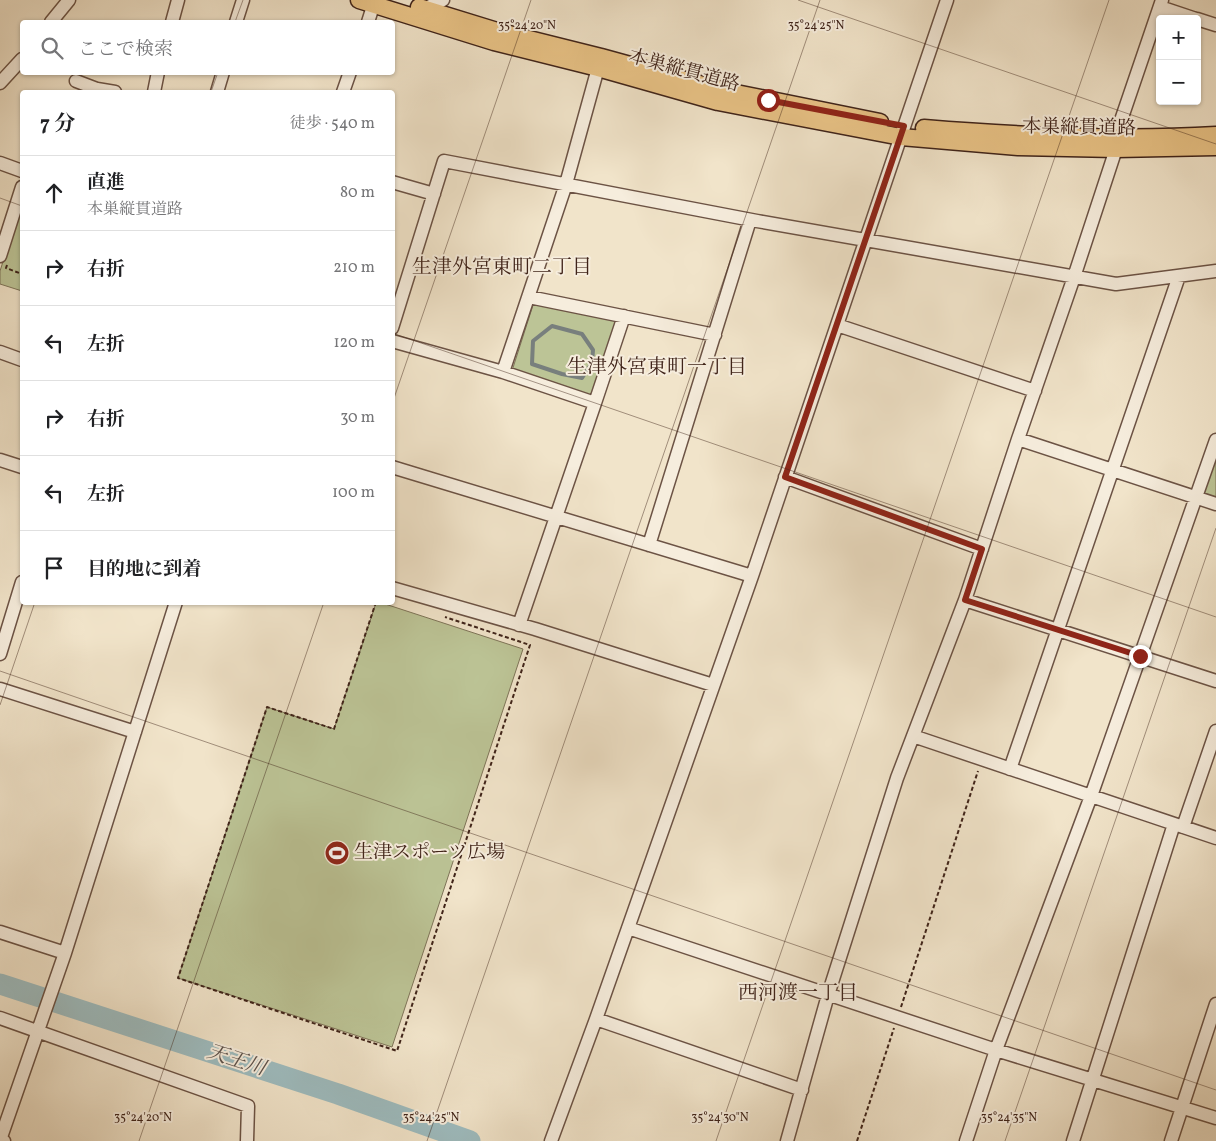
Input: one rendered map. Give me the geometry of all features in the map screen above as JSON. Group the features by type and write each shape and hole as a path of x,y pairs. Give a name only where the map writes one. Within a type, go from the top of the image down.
{"main road":[{"name":"本巣縦貫道路","path":"395,0 497,30 721,90 902,131"},
{"name":"本巣縦貫道路","path":"369,2 494,42 598,68 718,102 902,131 1000,146 1115,143 1216,135"},
{"name":"本巣縦貫道路","path":"1115,143 1216,147"}],"street":[{"path":"53,20 69,0"},
{"path":"173,20 178,0"},
{"path":"237,20 242,0"},
{"path":"424,9 443,0"},
{"path":"552,1137 596,1019 752,576 948,0"},
{"path":"368,20 369,2"},
{"path":"787,1141 828,995 897,778 965,600 1074,277 1161,3 1187,15"},
{"path":"1201,21 1216,26"},
{"path":"0,83 20,61"},
{"path":"503,372 530,297 566,184 598,68"},
{"path":"154,90 157,75"},
{"path":"218,90 222,75"},
{"path":"344,90 349,75"},
{"path":"76,81 103,90"},
{"path":"395,318 444,161 750,220 1116,284 1216,271"},
{"path":"0,163 20,170"},
{"path":"395,183 434,194"},
{"path":"0,256 20,193"},
{"path":"649,545 750,220"},
{"path":"1010,769 1179,276"},
{"path":"530,297 715,335"},
{"path":"519,625 624,316"},
{"path":"837,324 1035,391"},
{"path":"395,342 503,372 595,403"},
{"path":"0,352 20,359"},
{"path":"1018,439 1216,504"},
{"path":"966,1141 996,1050 1091,796 1216,440"},
{"path":"0,460 20,466"},
{"path":"395,468 752,576"},
{"path":"785,477 982,549"},
{"path":"0,654 20,589"},
{"path":"395,589 713,685"},
{"path":"965,600 1216,681"},
{"path":"1,1140 63,958 175,605"},
{"path":"0,689 135,732"},
{"path":"1073,1141 1179,825 1216,731"},
{"path":"913,736 1216,838"},
{"path":"628,928 996,1050 1216,1118"},
{"path":"0,932 63,958"},
{"path":"1171,1141 1216,1004"},
{"path":"0,1018 39,1028 248,1106 247,1141"},
{"path":"596,1019 802,1090"}],"path":[{"path":"375,605 334,729 267,707 178,978 397,1051 530,645 438,615"},
{"path":"857,1141 982,760"}],"green space":[{"path":"20,208 20,290 0,284 0,271"},
{"path":"534,302 620,322 594,398 511,374"},
{"path":"1216,457 1216,498 1203,494"},
{"name":"生津スポーツ広場","path":"375,605 388,605 523,649 392,1047 178,978 267,707 334,729"}],"waterway":[{"path":"552,326 582,334 593,350 592,363 582,378 562,374 532,364 533,341 552,326"},
{"name":"天王川","path":"0,984 338,1094 470,1141"}],"place":[{"name":"生津スポーツ広場","path":"337,853"}],"district":[{"name":"生津外宮東町二丁目","path":"502,268"},
{"name":"生津外宮東町一丁目","path":"657,368"},
{"name":"西河渡一丁目","path":"798,994"}],"route":[{"path":"768,100 904,126 785,477 982,549 965,600 1140,656"}]}
